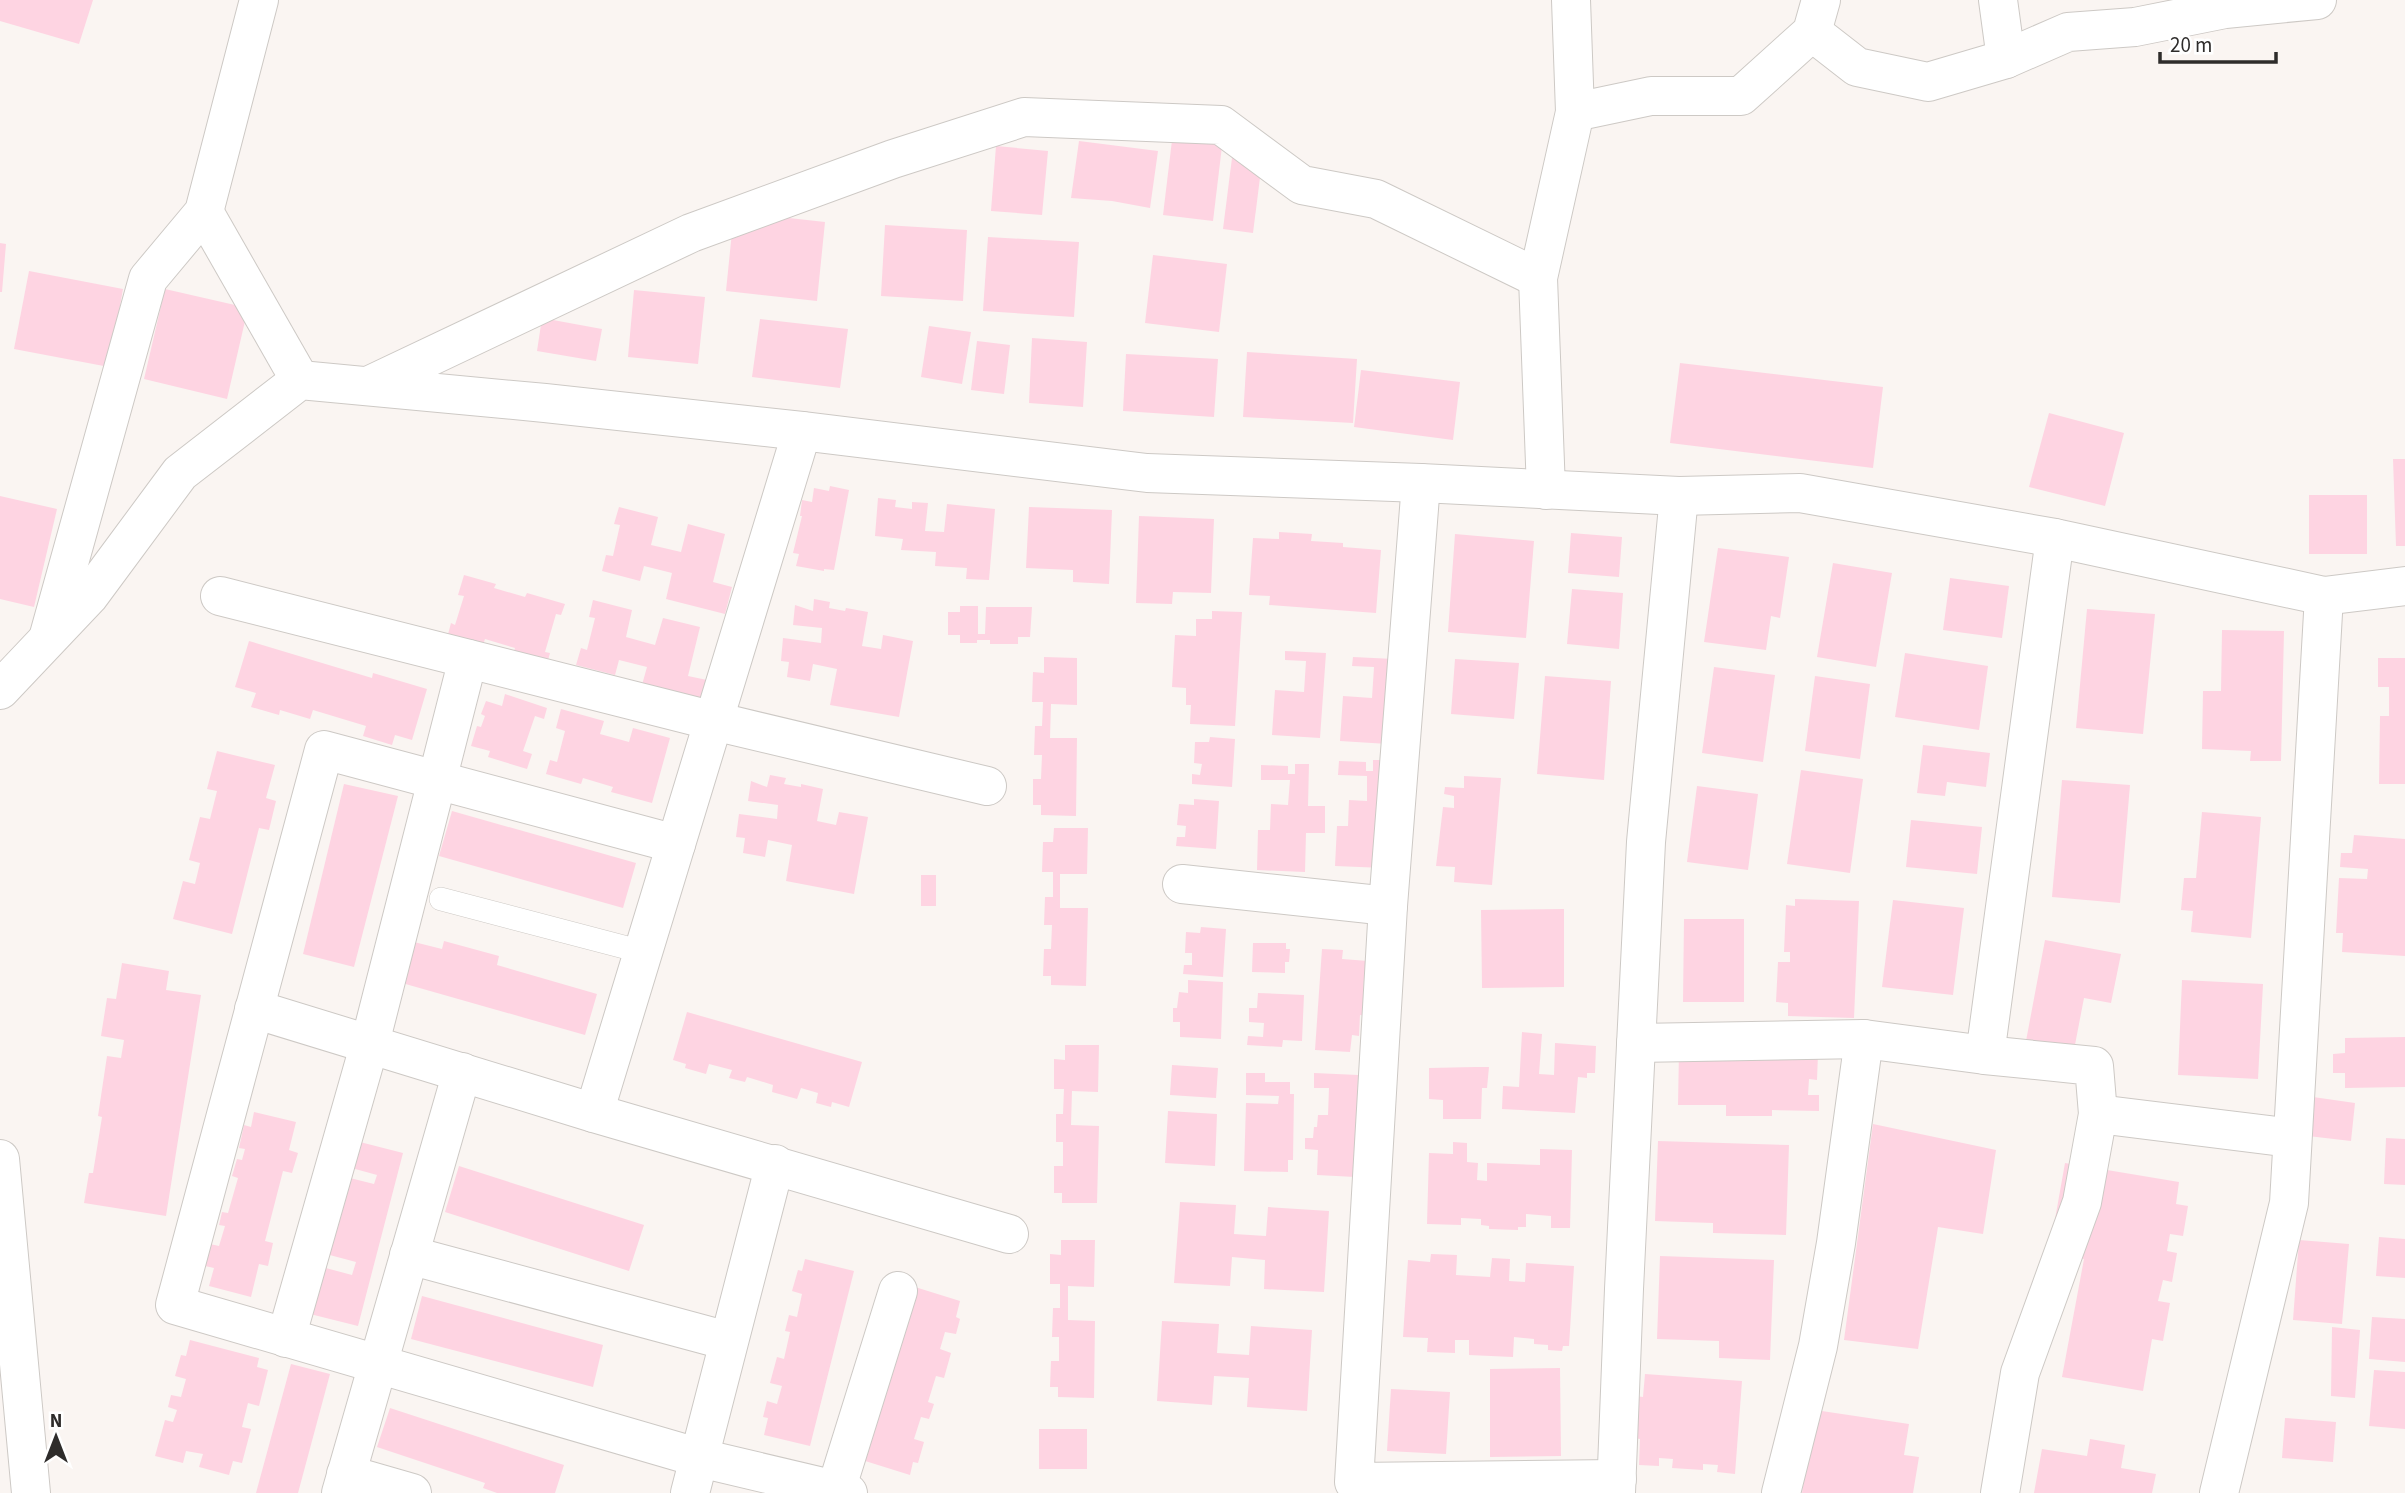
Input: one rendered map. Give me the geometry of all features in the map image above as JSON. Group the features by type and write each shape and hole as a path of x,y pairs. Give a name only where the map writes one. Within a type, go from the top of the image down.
{"street":[{"path":"48,640 148,279 204,212 259,0"},
{"path":"1546,489 1538,278 1575,112 1572,0"},
{"path":"1998,0 2006,59"},
{"path":"1575,112 1651,96 1741,96 1816,16 1857,67 1928,82 2006,59 2068,32 2135,27 2225,9 2317,0"},
{"path":"368,386 691,233 893,159 1024,117 1222,125 1302,185 1376,199 1538,278"},
{"path":"204,212 300,380"},
{"path":"0,690 89,596 180,474 300,380 802,431 1147,474 1421,483 1679,496 1800,493 2055,538 2324,596 2405,586"},
{"path":"594,1112 802,431"},
{"path":"1421,483 1388,906 1354,1482 1617,1486 1623,1289 1646,842 1679,496"},
{"path":"1985,1055 2055,538"},
{"path":"220,596 714,721 987,786"},
{"path":"2218,1493 2288,1203 2324,596"},
{"path":"286,1338 370,1043 468,659"},
{"path":"676,844 324,750 175,1305 378,1364 695,1475 842,1492 898,1291"},
{"path":"1182,884 1388,906"},
{"path":"254,1009 1009,1234"},
{"path":"1636,1043 1864,1039 2094,1066 2098,1114 2082,1202 2020,1373 2000,1493"},
{"path":"1781,1493 1818,1346 1836,1242 1864,1039"},
{"path":"412,1493 343,1484 462,1072"},
{"path":"2098,1114 2292,1138"},
{"path":"0,1159 31,1493"},
{"path":"695,1475 775,1164"},
{"path":"409,1255 728,1341"}],"lane":[{"path":"441,899 643,952"}],"building":[{"path":"0,0 93,0 79,44 0,21"},
{"path":"1173,132 1223,138 1213,221 1163,215"},
{"path":"1079,141 1158,151 1150,208 1112,201 1071,198"},
{"path":"996,146 1048,151 1042,215 991,211"},
{"path":"1233,150 1263,154 1253,233 1223,229"},
{"path":"734,212 825,222 817,301 726,291"},
{"path":"885,225 967,230 963,301 881,296"},
{"path":"988,237 1079,242 1074,317 983,311"},
{"path":"0,243 6,244 2,292 0,292"},
{"path":"1153,255 1227,264 1219,332 1145,323"},
{"path":"29,271 123,289 109,367 14,349"},
{"path":"165,289 248,308 227,399 144,379"},
{"path":"634,290 705,297 698,364 628,357"},
{"path":"542,318 602,329 596,361 537,351"},
{"path":"760,319 848,329 840,388 752,377"},
{"path":"929,326 971,332 962,384 921,377"},
{"path":"1032,338 1087,342 1083,407 1029,403"},
{"path":"977,341 1010,345 1004,394 971,390"},
{"path":"1247,352 1357,359 1353,423 1243,417"},
{"path":"1126,354 1218,359 1214,417 1123,411"},
{"path":"1680,363 1883,387 1873,468 1670,443"},
{"path":"1361,370 1460,382 1453,440 1354,427"},
{"path":"2049,413 2124,433 2105,506 2029,487"},
{"path":"2393,459 2405,459 2405,546 2396,546"},
{"path":"830,486 849,490 834,570 796,566 799,554 793,553 802,516 802,500 812,502 814,488 829,491"},
{"path":"2309,495 2367,495 2367,554 2309,554"},
{"path":"0,496 57,509 34,607 0,599"},
{"path":"878,498 896,500 895,507 912,509 912,502 928,503 925,531 944,532 947,504 995,509 989,580 966,579 967,568 935,566 936,552 901,550 903,539 875,536"},
{"path":"619,507 658,517 651,545 681,552 688,524 725,534 713,582 732,587 725,614 666,599 672,573 644,566 640,581 602,571 606,555 613,556 620,525 614,524"},
{"path":"1029,507 1112,510 1109,584 1073,582 1073,570 1026,568"},
{"path":"1139,516 1214,519 1211,593 1173,592 1172,604 1136,603"},
{"path":"1279,532 1312,534 1311,541 1381,550 1376,613 1269,605 1270,596 1249,595 1253,538 1279,539"},
{"path":"1571,533 1622,537 1619,577 1568,573"},
{"path":"1455,534 1534,541 1526,638 1448,632"},
{"path":"1718,548 1789,557 1780,618 1771,616 1766,650 1704,642"},
{"path":"1833,563 1892,573 1876,667 1817,657"},
{"path":"464,575 496,584 494,588 525,597 527,593 565,604 561,615 556,614 545,652 550,653 546,667 512,657 515,648 485,639 482,648 447,638 451,623 455,625 464,596 458,595"},
{"path":"1950,578 2009,586 2002,638 1943,630"},
{"path":"1572,589 1623,593 1619,649 1567,644"},
{"path":"814,599 830,602 829,608 868,612 862,646 881,649 883,635 913,641 899,717 830,705 837,669 813,664 810,681 787,677 789,662 781,661 783,638 821,643 822,628 793,625 795,605 813,611"},
{"path":"593,600 632,610 626,637 655,645 663,618 700,627 688,676 707,680 700,707 640,692 647,667 619,660 615,675 576,665 581,648 587,650 595,618 589,617"},
{"path":"960,606 978,606 978,634 985,634 986,607 1032,607 1030,637 1018,637 1018,644 990,644 990,640 960,643 960,635 948,635 948,612 960,612"},
{"path":"2087,609 2155,614 2143,734 2076,728"},
{"path":"1212,611 1242,612 1235,726 1190,724 1191,705 1186,705 1186,688 1172,687 1175,635 1196,636 1196,619 1212,619"},
{"path":"2222,630 2284,631 2281,761 2250,761 2251,751 2202,749 2203,691 2221,691"},
{"path":"249,641 372,678 373,673 427,689 412,740 395,735 392,745 363,736 366,726 313,710 310,719 280,710 279,715 251,707 256,693 235,687"},
{"path":"1285,651 1326,653 1320,738 1272,735 1275,690 1304,692 1306,661 1285,660"},
{"path":"1905,653 1988,666 1979,730 1895,717"},
{"path":"1044,657 1077,658 1077,705 1051,704 1050,738 1077,738 1076,816 1041,815 1041,805 1033,805 1033,779 1041,779 1042,755 1034,755 1035,726 1042,726 1043,702 1032,702 1033,672 1044,673"},
{"path":"1353,657 1394,659 1388,744 1340,741 1343,696 1372,698 1374,667 1352,666"},
{"path":"2378,658 2405,658 2405,784 2379,784 2380,716 2389,716 2389,687 2378,687"},
{"path":"1455,659 1519,663 1514,719 1451,714"},
{"path":"1714,667 1775,675 1763,762 1702,753"},
{"path":"1545,676 1611,681 1604,780 1537,774"},
{"path":"1815,676 1870,684 1860,759 1805,751"},
{"path":"505,694 547,708 544,719 535,716 523,751 532,754 527,769 488,757 490,751 471,746 477,726 481,727 485,716 481,714 486,701 502,706"},
{"path":"561,709 604,721 600,734 629,742 633,728 670,738 652,803 611,792 613,787 583,778 581,784 546,774 550,760 557,762 565,731 556,728"},
{"path":"1210,737 1235,739 1232,787 1192,784 1192,774 1200,775 1202,764 1194,763 1195,742 1209,742"},
{"path":"1923,745 1990,753 1986,787 1947,782 1945,796 1917,793"},
{"path":"217,751 275,765 266,798 276,801 269,830 259,828 232,934 173,919 183,881 195,884 200,863 189,860 200,817 210,819 217,791 207,789"},
{"path":"1373,760 1387,760 1384,868 1335,866 1337,826 1348,826 1349,800 1367,801 1367,776 1338,775 1339,761 1366,762 1366,771 1373,771"},
{"path":"1295,764 1309,764 1308,806 1325,806 1325,833 1306,833 1305,872 1257,870 1258,830 1270,830 1271,804 1288,805 1290,780 1261,780 1261,765 1288,766 1288,774 1295,774"},
{"path":"1801,770 1863,779 1850,873 1787,864"},
{"path":"770,775 786,778 784,784 801,787 801,784 823,789 817,821 836,825 839,812 868,817 854,894 786,881 792,845 768,840 765,857 743,853 745,838 736,837 739,814 777,819 778,805 748,801 751,781 767,787"},
{"path":"1464,776 1501,778 1492,885 1454,882 1455,867 1436,866 1443,807 1454,808 1454,796 1444,794 1445,787 1464,788"},
{"path":"2062,780 2130,785 2120,903 2052,897"},
{"path":"344,784 398,796 354,967 303,954"},
{"path":"1697,786 1758,794 1748,870 1687,862"},
{"path":"1194,799 1219,801 1216,849 1176,846 1177,837 1185,837 1186,826 1177,825 1179,804 1194,805"},
{"path":"452,811 636,863 623,908 439,856"},
{"path":"2202,812 2261,817 2251,938 2191,932 2193,911 2181,910 2184,878 2196,878"},
{"path":"1911,820 1982,827 1977,874 1906,867"},
{"path":"1054,828 1088,828 1087,874 1060,874 1060,908 1088,908 1086,986 1051,985 1051,976 1043,976 1044,949 1051,949 1052,925 1044,925 1045,897 1053,897 1053,872 1042,872 1043,842 1053,842"},
{"path":"2354,835 2405,839 2405,956 2342,952 2343,933 2336,933 2339,878 2367,879 2368,869 2340,867 2341,853 2352,853"},
{"path":"921,875 936,875 936,906 921,906"},
{"path":"1795,899 1859,901 1854,1018 1788,1016 1788,1003 1776,1002 1778,962 1790,962 1790,952 1784,952 1786,905 1795,906"},
{"path":"1893,900 1964,908 1953,995 1882,987"},
{"path":"1564,909 1564,987 1482,988 1481,910"},
{"path":"1684,919 1744,919 1744,1002 1683,1002"},
{"path":"1201,927 1226,929 1223,977 1183,974 1184,965 1192,965 1192,953 1185,953 1186,932 1200,933"},
{"path":"2045,940 2121,954 2111,1003 2084,998 2074,1050 2026,1041"},
{"path":"444,941 499,956 497,965 597,994 585,1035 402,983 414,942 442,949"},
{"path":"1253,943 1286,943 1286,949 1290,949 1289,962 1285,962 1285,973 1252,972"},
{"path":"1322,949 1343,950 1342,959 1368,961 1372,978 1364,978 1363,997 1372,997 1371,1016 1360,1015 1359,1036 1352,1035 1350,1052 1315,1050"},
{"path":"122,963 169,971 166,990 201,995 166,1216 84,1203 89,1173 93,1173 102,1117 98,1116 107,1056 121,1058 124,1040 101,1036 107,998 116,999"},
{"path":"1188,980 1223,982 1221,1039 1180,1037 1180,1022 1173,1022 1173,1008 1177,1008 1179,992 1188,993"},
{"path":"2182,980 2263,984 2258,1079 2178,1075"},
{"path":"1258,993 1304,995 1302,1041 1283,1040 1282,1047 1247,1045 1248,1036 1263,1037 1264,1023 1249,1022 1249,1008 1257,1008"},
{"path":"687,1012 862,1062 849,1107 832,1102 831,1107 816,1103 818,1093 801,1088 797,1099 772,1092 773,1085 747,1077 745,1082 729,1078 732,1070 709,1064 706,1074 685,1068 686,1064 673,1060"},
{"path":"1522,1032 1542,1034 1539,1074 1554,1075 1555,1043 1596,1046 1595,1073 1587,1073 1587,1078 1578,1077 1575,1113 1502,1109 1503,1086 1519,1087"},
{"path":"2405,1037 2405,1087 2345,1088 2345,1073 2333,1073 2333,1054 2345,1053 2345,1038"},
{"path":"1065,1045 1099,1045 1098,1092 1072,1091 1071,1125 1099,1126 1097,1203 1062,1203 1062,1193 1054,1193 1054,1166 1063,1166 1063,1142 1056,1142 1056,1114 1063,1114 1064,1089 1054,1089 1054,1059 1065,1060"},
{"path":"1679,1051 1818,1054 1817,1080 1809,1079 1808,1095 1819,1095 1819,1111 1772,1110 1772,1116 1726,1116 1726,1105 1678,1105"},
{"path":"1172,1065 1218,1068 1216,1098 1170,1095"},
{"path":"1489,1067 1487,1088 1482,1088 1481,1119 1443,1119 1443,1100 1429,1099 1429,1068"},
{"path":"1246,1073 1265,1073 1265,1082 1290,1082 1290,1094 1294,1094 1293,1160 1288,1160 1288,1172 1244,1171 1246,1103 1278,1104 1279,1096 1246,1095"},
{"path":"1314,1073 1358,1075 1355,1177 1317,1175 1318,1150 1305,1149 1305,1138 1313,1138 1318,1115 1328,1115 1329,1088 1314,1088"},
{"path":"2313,1097 2355,1103 2351,1141 2308,1136"},
{"path":"1168,1111 1217,1114 1215,1166 1165,1163"},
{"path":"254,1112 296,1122 289,1150 298,1153 292,1173 283,1171 265,1241 273,1243 268,1266 259,1264 251,1297 209,1286 214,1268 205,1266 210,1244 219,1246 225,1226 219,1225 222,1212 228,1213 238,1178 232,1176 237,1159 242,1160 245,1149 239,1148 244,1125 251,1127"},
{"path":"1873,1124 1996,1150 1983,1234 1938,1227 1918,1349 1844,1340"},
{"path":"2386,1138 2405,1139 2405,1185 2384,1184"},
{"path":"356,1141 403,1153 358,1326 310,1314 322,1267 352,1275 356,1262 326,1254 346,1177 374,1184 377,1175 348,1167"},
{"path":"1658,1141 1789,1145 1786,1235 1713,1233 1713,1223 1655,1221"},
{"path":"1453,1142 1467,1143 1467,1162 1478,1163 1477,1180 1487,1181 1487,1163 1540,1165 1540,1149 1572,1150 1570,1228 1551,1228 1551,1216 1526,1214 1526,1227 1518,1227 1518,1230 1489,1229 1489,1226 1481,1225 1481,1219 1461,1218 1461,1225 1427,1224 1429,1153 1453,1154"},
{"path":"2065,1163 2179,1182 2176,1204 2188,1206 2183,1236 2170,1234 2167,1251 2177,1253 2172,1282 2163,1280 2158,1301 2170,1303 2163,1341 2152,1339 2143,1391 2062,1377 2084,1259 2049,1253"},
{"path":"459,1166 644,1225 629,1271 445,1212"},
{"path":"1180,1202 1236,1205 1234,1234 1266,1236 1268,1207 1329,1211 1324,1292 1264,1289 1265,1260 1232,1257 1230,1286 1174,1283"},
{"path":"2379,1237 2405,1239 2405,1278 2376,1276"},
{"path":"1061,1240 1095,1240 1094,1287 1068,1286 1068,1320 1095,1321 1094,1398 1058,1397 1058,1387 1050,1387 1051,1361 1059,1361 1059,1337 1052,1337 1053,1308 1060,1308 1060,1284 1050,1284 1050,1254 1061,1255"},
{"path":"2299,1240 2349,1244 2342,1324 2293,1320"},
{"path":"1431,1254 1457,1255 1456,1275 1490,1277 1492,1258 1510,1259 1509,1281 1525,1282 1526,1263 1574,1266 1569,1346 1563,1346 1562,1351 1548,1350 1548,1345 1534,1344 1534,1339 1514,1337 1513,1357 1469,1355 1469,1340 1455,1340 1455,1353 1427,1352 1428,1338 1403,1337 1408,1260 1430,1262"},
{"path":"1660,1256 1774,1260 1770,1360 1719,1358 1719,1341 1657,1339"},
{"path":"805,1259 854,1271 810,1446 764,1435 768,1418 763,1417 767,1401 777,1404 782,1386 770,1383 777,1357 784,1359 790,1332 785,1331 789,1315 797,1317 802,1294 792,1291 798,1270 802,1271"},
{"path":"915,1287 960,1301 956,1317 960,1319 956,1334 945,1332 940,1349 951,1353 944,1378 936,1376 928,1402 934,1404 929,1419 921,1417 914,1439 924,1442 918,1463 913,1462 910,1475 862,1460"},
{"path":"422,1296 603,1345 593,1387 411,1339"},
{"path":"2372,1317 2405,1319 2405,1362 2369,1359"},
{"path":"1162,1321 1219,1324 1217,1353 1249,1355 1251,1326 1312,1330 1307,1411 1247,1407 1249,1378 1214,1376 1212,1405 1157,1401"},
{"path":"2332,1327 2360,1330 2355,1398 2331,1396"},
{"path":"190,1340 259,1358 257,1367 268,1370 259,1406 248,1403 242,1427 251,1429 242,1463 233,1461 229,1475 199,1467 203,1454 186,1451 183,1463 155,1456 165,1420 173,1422 177,1410 168,1407 171,1395 181,1397 186,1379 175,1376 181,1355 186,1356"},
{"path":"291,1364 330,1374 298,1493 256,1493"},
{"path":"1560,1368 1561,1456 1490,1457 1490,1369"},
{"path":"2374,1370 2405,1372 2405,1429 2369,1426"},
{"path":"1645,1374 1742,1381 1735,1474 1717,1472 1718,1465 1703,1464 1703,1470 1672,1468 1673,1459 1659,1458 1659,1466 1639,1465 1640,1439 1633,1438 1636,1396 1643,1397"},
{"path":"1391,1389 1450,1392 1446,1454 1387,1451"},
{"path":"390,1408 564,1465 555,1493 497,1493 483,1488 485,1483 377,1447"},
{"path":"1815,1410 1909,1424 1904,1455 1919,1457 1913,1493 1802,1493"},
{"path":"2285,1418 2336,1422 2333,1462 2282,1458"},
{"path":"1039,1429 1087,1429 1087,1469 1039,1469"},
{"path":"2090,1439 2125,1445 2121,1468 2156,1474 2152,1493 2034,1493 2042,1449 2087,1456"}]}
